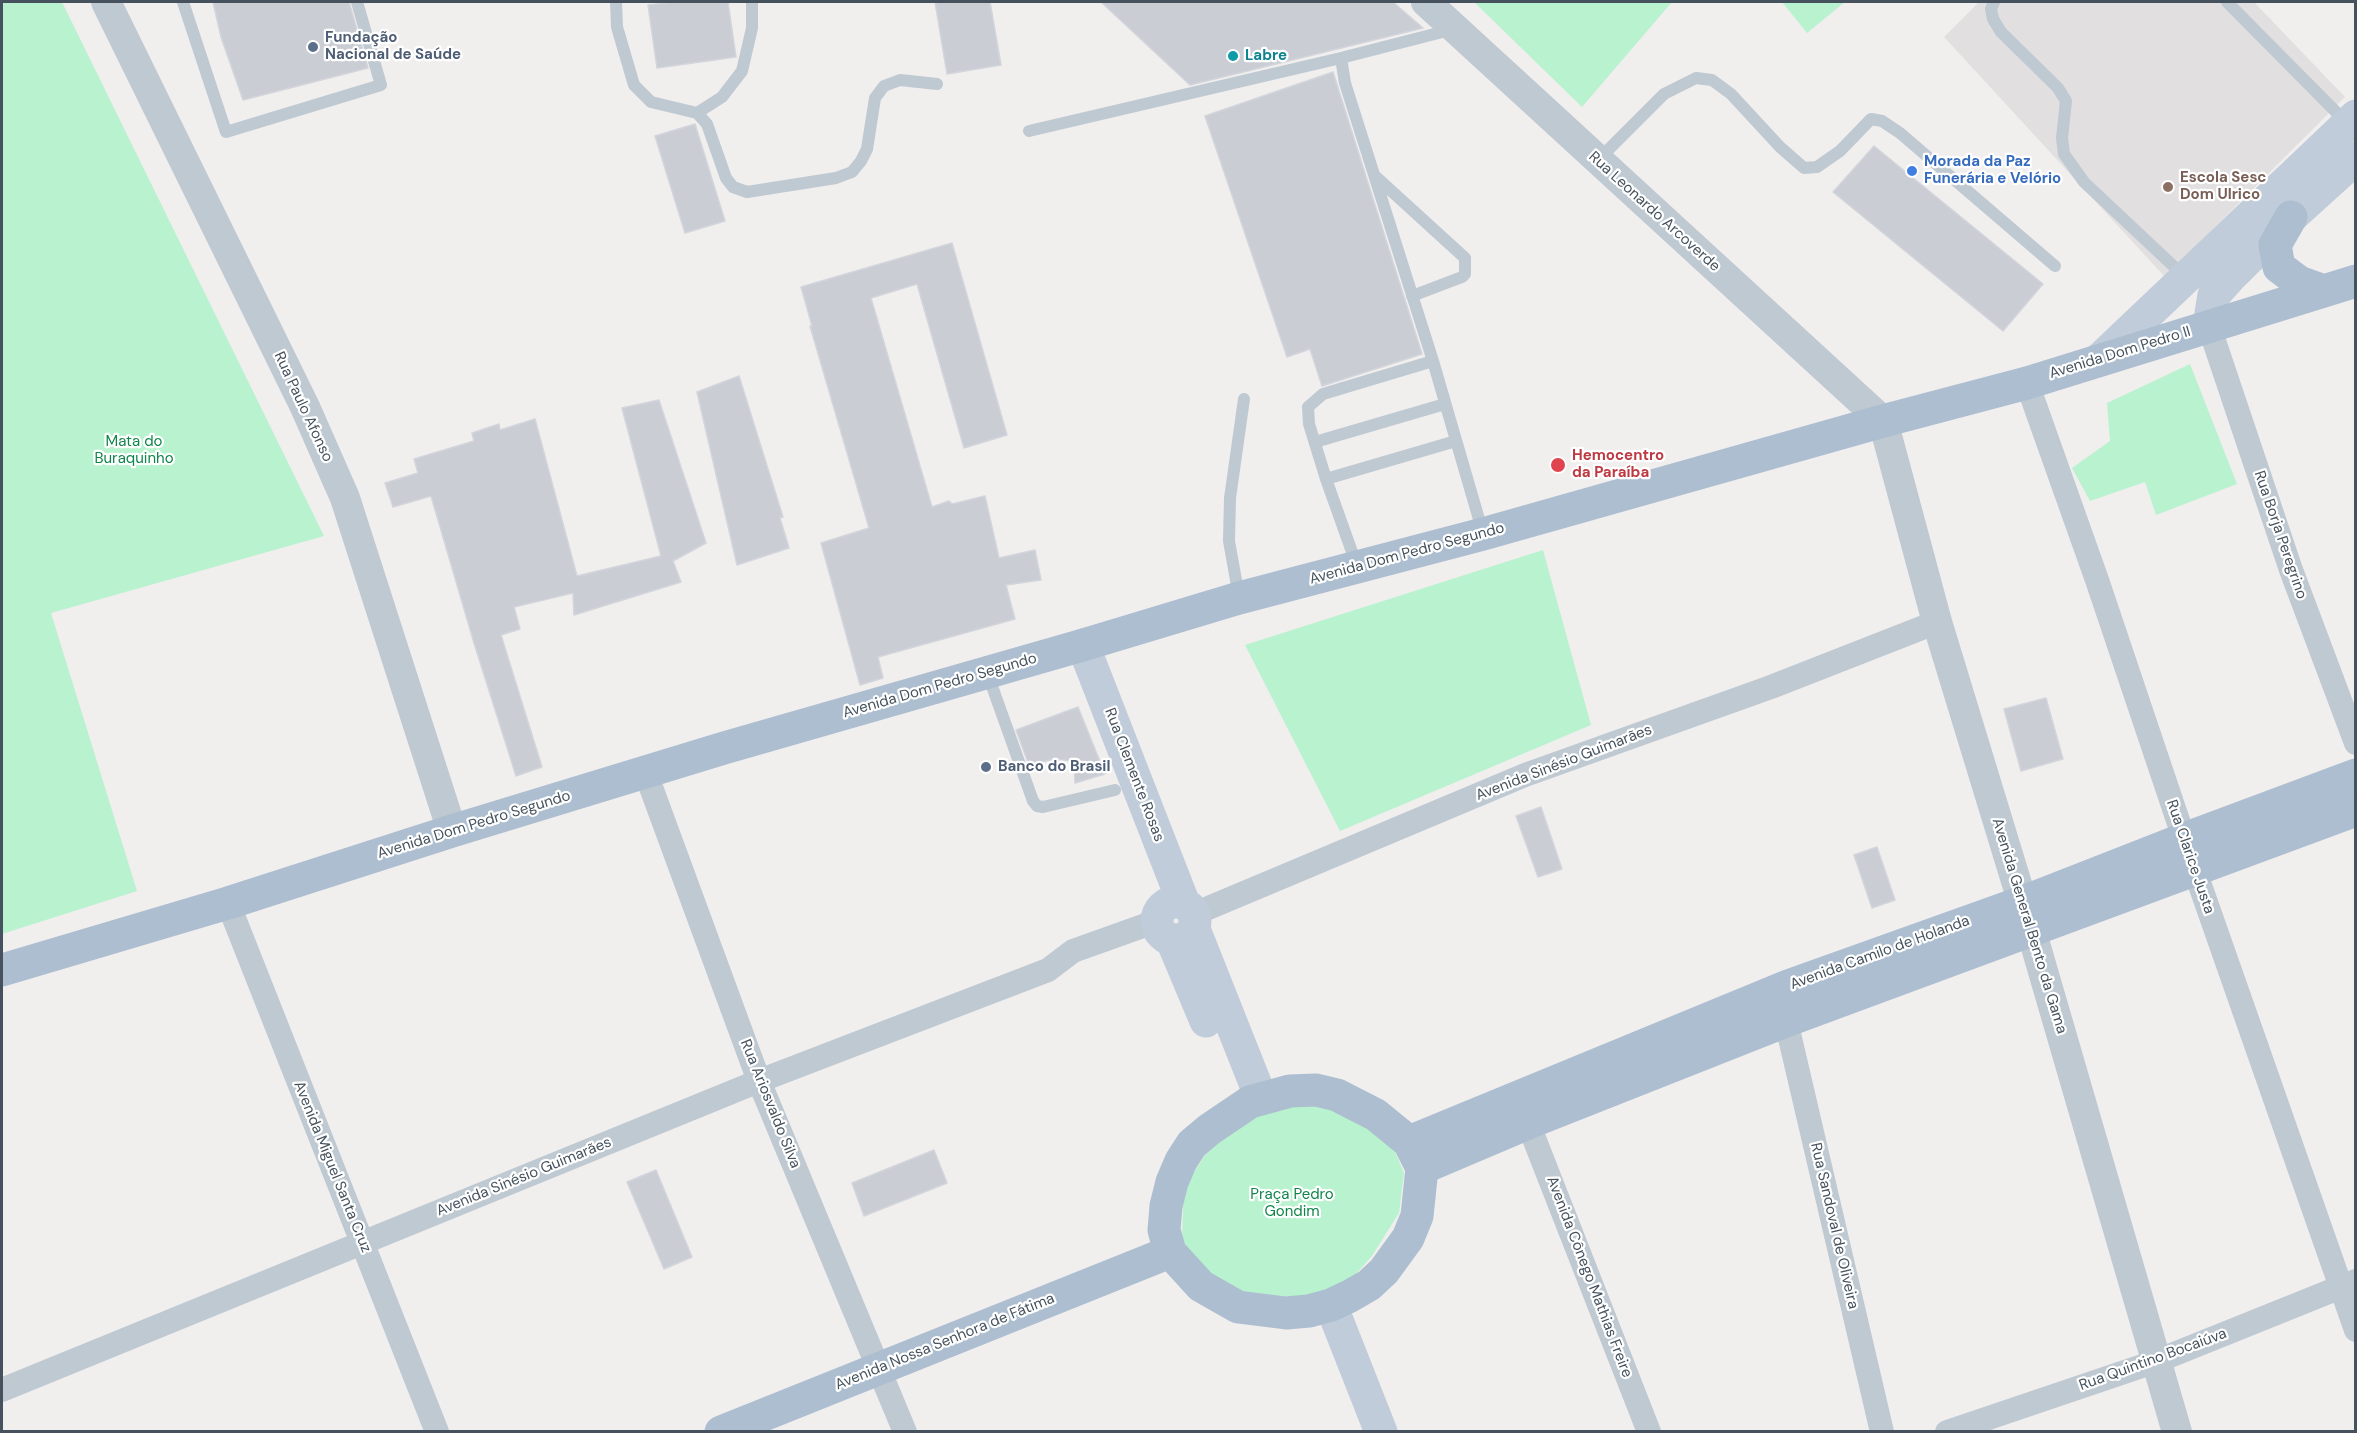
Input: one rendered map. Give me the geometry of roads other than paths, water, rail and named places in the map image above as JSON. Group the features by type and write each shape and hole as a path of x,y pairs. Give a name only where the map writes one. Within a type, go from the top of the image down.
{"main road":[{"path":"2098,360 2352,120"},
{"path":"2209,326 2214,296 2230,277 2355,158"},
{"path":"2291,217 2275,245 2279,267 2299,282 2324,291"},
{"name":"Avenida Dom Pedro II","path":"1883,421 2027,383 2355,281"},
{"name":"Avenida Dom Pedro Segundo","path":"2,970 228,903 645,771 987,671 1075,648 1239,598 1483,534 1883,421"},
{"name":"Rua Clemente Rosas","path":"1075,648 1115,789 1252,1102"},
{"name":"Rua Clemente Rosas","path":"1075,648 1175,922"},
{"name":"Avenida Camilo de Holanda","path":"1415,1155 1528,1123 1786,1021 2027,916 2189,854 2355,775"},
{"name":"Avenida Camilo de Holanda","path":"2189,854 2355,810"},
{"name":"Avenida Camilo de Holanda","path":"1415,1155 1788,986 2027,916"},
{"path":"1290,1090 1316,1090 1337,1095 1376,1115 1415,1155 1417,1216 1398,1253 1369,1285 1331,1305 1309,1311 1286,1313 1238,1307 1202,1286 1170,1252 1164,1230 1166,1206 1180,1161 1192,1144 1210,1129 1252,1102 1290,1090"},
{"name":"Avenida Nossa Senhora de Fátima","path":"721,1431 1170,1252"},
{"path":"1331,1305 1381,1431"}],"street":[{"name":"Rua Paulo Afonso","path":"106,2 305,407 345,498 452,831"},
{"name":"Rua Leonardo Arcoverde","path":"1425,2 1883,421"},
{"name":"Rua Borja Peregrino","path":"2209,326 2291,570 2355,743"},
{"name":"Rua Clarice Justa","path":"2027,383 2097,580 2189,854 2348,1284 2355,1330"},
{"name":"Avenida General Bento da Gama","path":"1883,421 1937,621 2027,916 2177,1431"},
{"name":"Avenida Sinésio Guimarães","path":"2,1390 759,1081 1048,970 1073,951 1175,922 1525,775 1771,687 1937,621"},
{"name":"Rua Ariosvaldo Silva","path":"645,771 759,1081 905,1431"},
{"name":"Avenida Miguel Santa Cruz","path":"228,903 438,1431"},
{"name":"Rua Sandoval de Oliveira","path":"1786,1021 1882,1431"},
{"name":"Avenida Cônego Mathias Freire","path":"1528,1123 1649,1431"},
{"name":"Rua Quintino Bocaiúva","path":"1947,1431 2157,1361 2348,1284"}],"lane":[{"path":"183,2 226,132 381,85 357,2"},
{"path":"615,2 617,27 634,85 651,102 697,113 707,124 726,178 733,187 747,192 836,178 852,172 867,149 874,98 884,86 900,80 937,84"},
{"path":"697,113 722,97 742,71 752,28 752,2"},
{"path":"1994,2 1991,9 1993,19 2001,32 2058,88 2066,101 2062,138 2064,154 2084,182 2185,278"},
{"path":"2227,2 2352,120"},
{"path":"1029,131 1455,29"},
{"path":"1341,58 1345,83 1433,361 1483,534"},
{"path":"1597,161 1664,94 1696,78 1712,80 1731,94 1780,147 1804,168 1817,167 1840,151 1871,120 1882,121 1909,140 2055,266"},
{"path":"1374,175 1465,258 1465,274 1462,277 1412,296"},
{"path":"1357,568 1326,479 1307,414 1308,407 1323,394 1433,361"},
{"path":"1239,598 1229,541 1230,509 1244,399"},
{"path":"1315,442 1445,404"},
{"path":"1326,479 1456,441"},
{"path":"987,671 1033,801 1037,806 1043,807 1115,789"}],"place":[{"name":"Fundação Nacional de Saúde","path":"313,47"},
{"name":"Labre","path":"1233,56"},
{"name":"Morada da Paz Funerária e Velório","path":"1912,171"},
{"name":"Escola Sesc Dom Ulrico","path":"2168,187"},
{"name":"Hemocentro da Paraíba","path":"1558,465"},
{"name":"Banco do Brasil","path":"986,767"}],"park label":[{"name":"Mata do Buraquinho","path":"134,450"},
{"name":"Praça Pedro Gondim","path":"1292,1204"}]}
